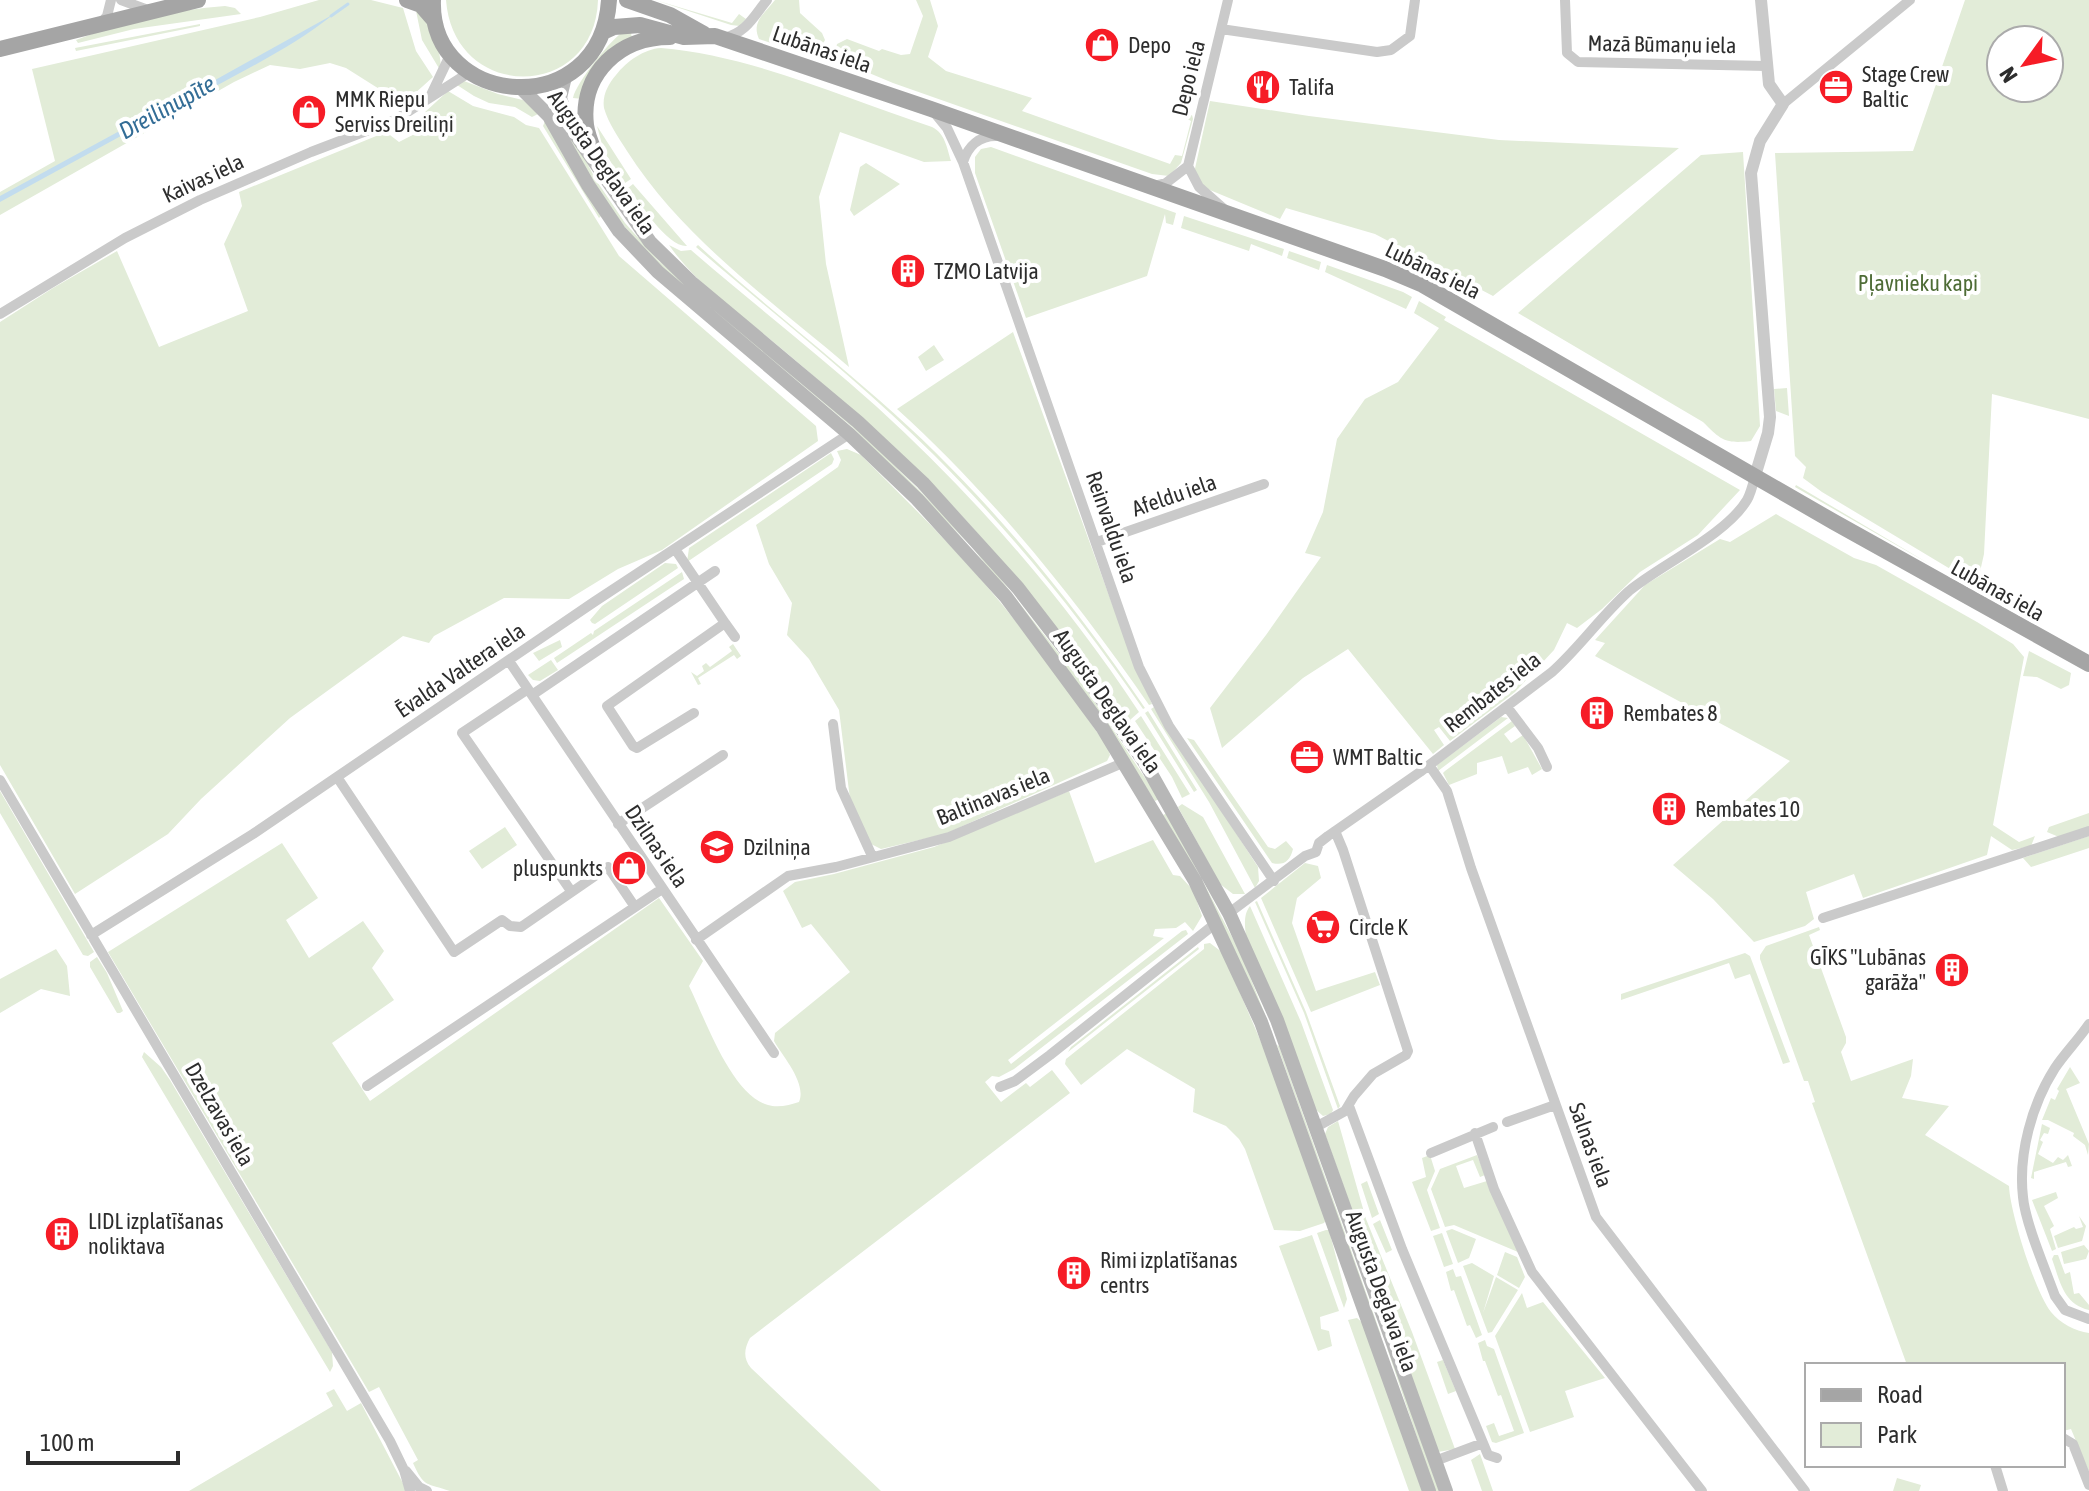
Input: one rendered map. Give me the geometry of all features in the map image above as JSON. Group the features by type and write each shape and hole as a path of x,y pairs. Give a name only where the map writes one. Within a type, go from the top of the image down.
{"main road":[{"path":"0,49 198,0"},
{"path":"407,0 433,7 451,53 470,72 494,84 521,88 549,83 570,73 591,54 603,32 611,0"},
{"name":"Lubānas iela","path":"611,0 620,8 673,23 684,30"},
{"name":"Lubānas iela","path":"627,0 684,30"},
{"path":"647,0 697,19 714,37"},
{"name":"Lubānas iela","path":"603,32 614,27 640,25 714,37 1153,186 1423,285 1755,476 2088,661"},
{"path":"602,173 585,122 588,94 598,71 613,54 640,41 684,30"},
{"name":"Augusta Deglava iela","path":"570,73 570,106 582,144 650,242 691,282 858,422 923,483 1018,588 1085,675 1145,763 1229,913 1275,1038 1429,1491"},
{"name":"Augusta Deglava iela","path":"521,88 549,116 588,185 619,231 658,272 849,434 917,499 1006,597 1079,693 1125,762 1174,843 1216,923 1316,1127 1446,1491"}],"street":[{"path":"100,24 107,16 111,0"},
{"path":"121,0 149,11"},
{"path":"714,37 741,32 767,0"},
{"name":"Depo iela","path":"1188,166 1228,0"},
{"path":"1221,29 1377,52 1391,50 1410,36 1415,0"},
{"name":"Mazā Būmaņu iela","path":"1565,0 1567,53 1578,62 1766,66"},
{"path":"1761,0 1769,84 1783,104"},
{"path":"1755,476 1770,417 1751,173 1760,141 1783,104 1910,0"},
{"path":"750,24 754,42 765,54"},
{"name":"Kaivas iela","path":"431,95 451,53"},
{"name":"Kaivas iela","path":"0,314 125,238 214,194 395,120 470,72"},
{"name":"Reinvaldu iela","path":"931,109 947,128 963,162 1128,638 1152,695 1169,726 1274,881"},
{"path":"963,162 973,144 988,136 1007,136"},
{"path":"1153,186 1166,183 1188,166 1199,187 1229,213"},
{"name":"Ēvalda Valtera iela","path":"91,935 228,850 849,434"},
{"name":"Rembates iela","path":"1229,913 1305,856 1316,852 1319,843 1507,707 1572,654 1605,614 1631,590 1729,519 1749,497 1755,476"},
{"name":"Afeldu iela","path":"1097,542 1264,484"},
{"path":"675,549 735,637"},
{"path":"571,891 462,733 715,571"},
{"path":"694,713 637,748 607,706 725,623"},
{"name":"Dzilnas iela","path":"509,661 774,1053"},
{"path":"1507,707 1538,748 1547,767"},
{"path":"833,724 841,788 872,856"},
{"path":"618,824 723,755"},
{"name":"Baltinavas iela","path":"696,940 788,876 836,867 949,837 1125,762"},
{"name":"Salnas iela","path":"1429,765 1447,791 1471,868 1596,1217 1805,1491"},
{"path":"337,777 454,952 502,920 510,926 521,927 608,867 635,907"},
{"name":"Dzelzavas iela","path":"0,780 350,1372 404,1470 419,1487 427,1491"},
{"path":"1316,1127 1349,1106 1373,1074 1408,1051 1335,831"},
{"path":"1823,918 2089,831"},
{"path":"367,1086 662,889"},
{"path":"1000,1087 1015,1081 1050,1055 1216,923"},
{"path":"2089,1024 2054,1070 2038,1102 2026,1145 2022,1194 2055,1296 2065,1310 2089,1319"},
{"path":"1507,1122 1524,1110 1555,1105"},
{"path":"1349,1106 1402,1249 1483,1443 1490,1457 1497,1458"},
{"path":"1431,1153 1493,1127"},
{"path":"1475,1133 1494,1189 1532,1272 1702,1491"},
{"path":"2065,1439 2073,1444 2089,1485"},
{"path":"1435,1461 1483,1443"},
{"path":"1996,1467 2003,1491"},
{"name":"Dzelzavas iela","path":"404,1470 410,1491"}],"green space":[{"path":"319,0 371,0 403,8 416,51 433,77 403,104 346,68 330,63 300,69 270,65 234,82 0,215 0,192 55,161 32,69 260,17"},
{"path":"446,0 598,0 591,33 574,57 551,72 524,76 497,72 473,58 455,34"},
{"path":"655,0 732,23 739,14 746,19 740,26 731,25"},
{"path":"775,0 799,0 800,13 822,33 825,40 817,51 804,54 759,39 758,23"},
{"path":"916,0 930,0 938,26 928,57 946,71 1032,98 1022,111 1170,164 1175,155 1182,156 1191,121 1186,118 1192,115 1193,119 1181,163 1169,176 1152,174 893,83 838,60 835,54 837,44 847,39 879,51 910,54 923,16"},
{"name":"Pļavnieku kapi","path":"1965,0 2089,0 2089,419 1992,394 1984,554 1977,585 1803,478 1806,467 1795,456 1775,153 1913,151"},
{"path":"225,6 235,8 241,14 134,29 78,43 76,40 149,17"},
{"path":"415,6 434,36 440,70 422,40"},
{"path":"200,24 76,51 75,48"},
{"path":"626,30 631,32 632,40 583,99 573,98 595,61"},
{"path":"661,48 729,59 798,80 932,127 943,137 951,161 924,162 840,132 819,197 826,264 849,367 701,240 649,183 614,130 604,108 608,86 620,70 642,53"},
{"path":"464,81 523,100 540,113 532,117 515,107 489,103 454,83"},
{"path":"448,91 473,106 514,117 526,125 539,128 619,256 816,426 818,441 662,550 618,569 569,599 504,598 434,636 429,643 403,636 290,718 201,799 168,834 75,894 0,765 0,322 117,251 159,347 248,311 224,244 242,206 239,192 386,132 399,142 430,126 424,113"},
{"path":"1210,101 1499,140 1679,148 1493,296 1375,234 1286,208 1280,219 1205,188 1194,173"},
{"path":"560,112 596,180 625,223 659,261 854,425 974,545 1082,683 1159,799 1155,801 1079,685 972,547 852,427 657,263 623,225 593,182 556,114"},
{"path":"545,121 601,216 599,218 543,126"},
{"path":"597,126 631,179 625,183 604,152"},
{"path":"991,147 1176,213 1173,225 1166,223 1165,214 1147,276 1026,318 975,173 975,157 981,149"},
{"path":"1743,152 1760,426 1751,441 1735,442 1719,437 1703,422 1518,313 1701,155"},
{"path":"866,163 900,184 854,216 850,210 860,167"},
{"path":"633,184 687,246 671,239 654,223 628,188"},
{"path":"1184,216 1284,249 1282,256 1251,244 1249,251 1181,228"},
{"path":"669,245 681,251 691,250 854,387 950,477 1050,590 1111,670 1139,712 1130,720 1141,740 1127,727 994,552 935,487 821,383 703,284"},
{"path":"698,245 879,400 953,470 1022,545 1086,625 1145,708 1044,577 963,485 882,406 696,247"},
{"path":"1289,251 1321,262 1319,270 1287,258"},
{"path":"1327,265 1412,297 1406,309 1325,272"},
{"path":"1419,301 1446,317 1444,320 1740,490 1698,535 1640,572 1602,609 1577,628 1567,623 1554,650 1515,692 1450,741 1439,727 1434,730 1444,745 1433,754 1348,649 1303,678 1222,748 1210,708 1321,557 1305,553 1323,512 1337,439 1365,399 1398,382 1439,328 1414,313"},
{"path":"1013,332 1152,704 1149,705 1032,550 967,477 897,409"},
{"path":"934,345 944,360 926,371 918,357"},
{"path":"1787,388 1789,416 1776,411 1774,389"},
{"path":"847,449 861,455 893,487 1001,603 1107,746 1110,755 1107,761 945,834 881,849 871,844 850,799 839,710 809,659 787,635 792,603 769,564 756,525 838,467 841,460 837,451"},
{"path":"831,453 834,459 832,464 687,562 689,548"},
{"path":"1796,485 1933,566 1795,487"},
{"path":"1776,514 1854,558 1876,565 1977,622 2013,644 2024,657 1993,825 2019,842 2035,836 2031,846 2012,850 1991,836 1987,855 1863,898 1854,874 1806,892 1814,919 1805,926 1754,942 1713,899 1673,865 1790,761 1595,656 1605,643 1595,640 1645,585 1720,539 1730,542"},
{"path":"665,563 676,564 678,568 595,624 592,623 590,620 602,606"},
{"path":"682,572 684,579 557,663 554,658 591,633 593,635 594,631"},
{"path":"560,640 562,647 539,661 533,653"},
{"path":"733,644 741,656 737,659 734,655 698,678 701,684 698,685 691,672 697,676 704,671 702,666 706,663 710,667 732,651 729,647"},
{"path":"2029,651 2071,673 2069,685 2061,689 2037,677 2023,676"},
{"path":"551,660 558,670 540,681 528,675"},
{"path":"1154,707 1258,867 1259,881 1255,888 1209,802 1151,709"},
{"path":"1148,711 1197,790 1194,792 1145,713"},
{"path":"1141,716 1190,794 1182,798 1172,777 1135,721"},
{"path":"1501,717 1508,718 1438,771 1437,765"},
{"path":"1512,721 1515,726 1504,734 1511,743 1523,735 1542,769 1532,775 1528,767 1508,774 1502,756 1477,763 1477,774 1449,785 1443,773"},
{"path":"1187,738 1194,740 1268,847 1275,849 1286,841 1293,849 1286,862 1272,863"},
{"path":"0,791 94,952 88,956 83,955 0,813"},
{"path":"1069,791 1095,863 1153,840 1173,875 1180,876 1193,890 1202,916 1193,931 1185,922 1176,928 1155,929 1153,936 1164,938 1008,1060 1011,1064 1182,931 1186,930 1188,934 1014,1069 999,1077 992,1076 985,1082 1001,1102 1026,1083 1030,1087 1052,1070 1070,1093 750,1338 746,1346 745,1353 751,1368 881,1491 450,1491 427,1483 413,1463 418,1460 379,1387 369,1392 108,952 282,843 318,898 286,920 309,958 363,921 384,951 372,968 394,1000 332,1043 370,1101 659,898 703,961 689,986 731,1071 742,1087 755,1098 768,1105 784,1106 799,1102 801,1095 793,1070 774,1041 775,1033 850,972 811,924 802,928 783,891 795,882 934,847"},
{"path":"1182,804 1203,817 1245,894 1233,894 1220,884 1178,807"},
{"path":"1167,813 1241,954 1272,1032 1203,884 1163,815"},
{"path":"2089,813 2089,827 2059,837 2047,832 2049,827"},
{"path":"505,827 517,845 482,869 469,851"},
{"path":"2089,836 2089,848 2031,867 2023,858"},
{"path":"1305,863 1318,866 1321,878 1297,898 1292,923 1316,991 1375,972 1380,985 1311,1012 1261,898"},
{"path":"1257,901 1306,1012 1340,1106 1338,1109 1304,1013"},
{"path":"1250,906 1301,1022 1333,1110 1331,1114 1323,1116 1314,1108 1246,937 1245,917"},
{"path":"1819,927 1820,930 1809,935 1846,1037 1841,1052 1851,1081 1913,1059 1911,1076 1902,1098 1949,1106 1925,1135 2009,1186 2024,1251 2045,1302 2063,1323 2089,1333 2089,1472 2071,1429 2065,1430 2065,1363 1906,1363 1812,1103 1815,1102 1808,1081 1804,1081 1760,959 1766,946"},
{"path":"1210,943 1223,953 1264,1049 1326,1220 1324,1223 1300,1231 1274,1230 1245,1149 1226,1126 1193,1112 1195,1089 1127,1049 1081,1085 1065,1064 1066,1059 1204,949 1204,944"},
{"path":"56,949 67,966 70,996 41,989 0,1013 0,979"},
{"path":"1199,949 1068,1052 1071,1047"},
{"path":"1745,953 1750,956 1790,1062 1783,1064 1750,974 1735,979 1729,963 1621,1000 1621,994"},
{"path":"97,957 123,1011 120,1013 117,1013 90,967 90,962"},
{"path":"1279,1046 1381,1335 1379,1334"},
{"path":"144,1052 170,1080 332,1352 330,1372 142,1057"},
{"path":"2070,1067 2080,1083 2066,1089 2089,1144 2088,1155 2085,1145 2073,1136 2074,1133 2042,1120"},
{"path":"1338,1121 1366,1219 1455,1449 1438,1452 1325,1134 1328,1127"},
{"path":"2042,1124 2050,1128 2040,1140 2043,1142 2038,1154 2053,1163 2058,1157 2063,1160 2068,1155 2072,1166 2068,1167 2066,1162 2034,1172 2034,1179 2031,1178"},
{"path":"1430,1155 1435,1171 1427,1190 1440,1228 1431,1231 1412,1182 1426,1177 1422,1158"},
{"path":"1477,1155 1485,1175 1480,1177 1473,1160 1456,1166 1464,1188 1487,1181 1518,1252 1454,1225 1445,1227 1431,1189 1440,1169"},
{"path":"1367,1181 1379,1214 1372,1218 1361,1184"},
{"path":"2056,1192 2058,1198 2044,1206 2054,1226 2050,1229 2056,1249 2052,1251 2032,1200"},
{"path":"2079,1216 2086,1226 2082,1241 2058,1248 2054,1236 2074,1227 2083,1227"},
{"path":"1380,1220 1392,1250 1386,1253 1373,1224"},
{"path":"1452,1229 1476,1239 1469,1258 1458,1263 1446,1231"},
{"path":"1329,1230 1347,1299 1344,1308 1317,1233"},
{"path":"1442,1233 1453,1264 1444,1267 1433,1236"},
{"path":"1312,1235 1339,1311 1320,1317 1321,1329 1329,1331 1332,1346 1318,1351 1279,1246"},
{"path":"2084,1245 2089,1251 2086,1259 2064,1264 2061,1252"},
{"path":"1505,1252 1517,1257 1525,1277 1519,1288 1497,1275"},
{"path":"2058,1255 2065,1274 2070,1272 2074,1294 2079,1293 2089,1305 2089,1310 2073,1303 2068,1297 2052,1259"},
{"path":"1472,1263 1494,1276 1483,1313 1496,1277 1518,1290 1492,1332 1488,1333 1463,1266"},
{"path":"1453,1269 1456,1277 1461,1276 1482,1335 1476,1338 1470,1325 1467,1326 1454,1290 1451,1291 1446,1272"},
{"path":"1522,1293 1527,1308 1543,1302 1605,1378 1565,1391 1574,1417 1530,1432 1495,1336"},
{"path":"1357,1318 1364,1324 1422,1491 1409,1491 1348,1320"},
{"path":"1485,1340 1487,1346 1494,1349 1524,1433 1496,1443 1492,1442 1486,1426 1494,1423 1499,1436 1514,1431 1501,1395 1498,1396 1483,1361 1478,1343"},
{"path":"1387,1348 1389,1350 1439,1491 1435,1491"},
{"path":"1443,1360 1456,1391 1448,1394 1437,1362"},
{"path":"334,1389 347,1411 361,1403 407,1491 189,1491 333,1406 326,1393"},
{"path":"1480,1454 1493,1491 1482,1491 1471,1460"},
{"path":"1897,1478 1921,1485 1919,1491 1893,1491"}],"water":[{"path":"334,14 259,63 212,88 208,84"},
{"name":"Dreiliņupīte","path":"204,85 207,89 0,202 0,196"}],"waterway":[{"path":"331,16 348,4"}],"place":[{"name":"Depo","path":"1102,45"},
{"name":"Talifa","path":"1263,87"},
{"name":"Stage Crew Baltic","path":"1836,87"},
{"name":"MMK Riepu Serviss Dreiliņi","path":"309,112"},
{"name":"TZMO Latvija","path":"908,271"},
{"name":"Rembates 8","path":"1597,713"},
{"name":"WMT Baltic","path":"1307,757"},
{"name":"Rembates 10","path":"1669,809"},
{"name":"Dzilniņa","path":"717,847"},
{"name":"pluspunkts","path":"629,868"},
{"name":"Circle K","path":"1323,927"},
{"name":"GĪKS \"Lubānas garāža\"","path":"1952,970"},
{"name":"LIDL izplatīšanas noliktava","path":"62,1234"},
{"name":"Rimi izplatīšanas centrs","path":"1074,1273"}]}
